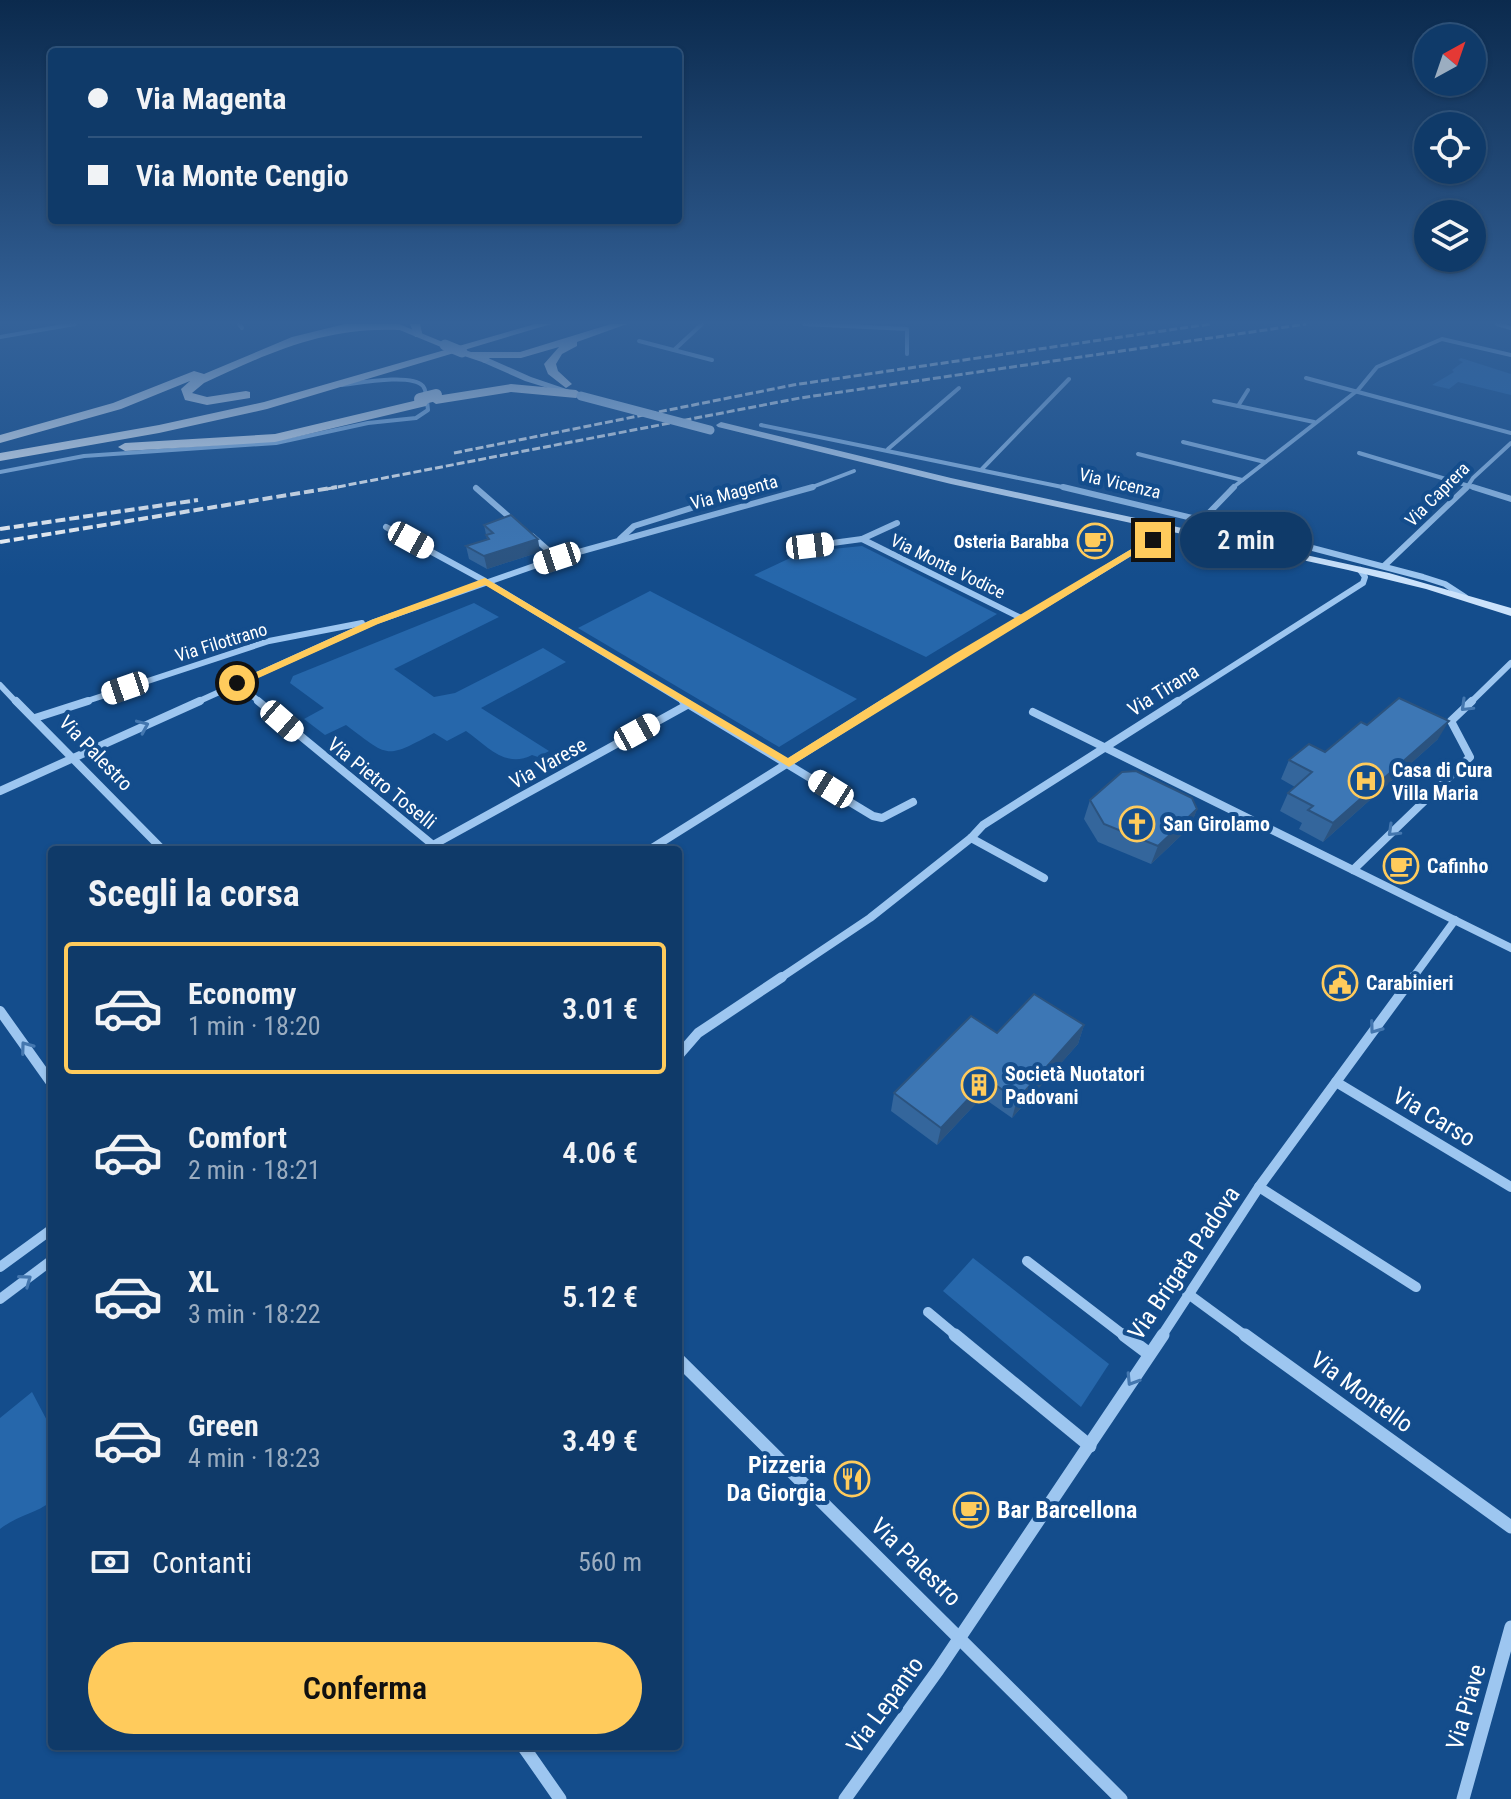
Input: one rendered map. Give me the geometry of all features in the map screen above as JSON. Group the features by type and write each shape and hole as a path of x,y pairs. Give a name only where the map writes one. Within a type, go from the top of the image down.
{"highway":[{"path":"0,439 110,408"},
{"path":"0,456 225,408"},
{"path":"0,456 159,429 247,408"},
{"path":"278,408 268,415 268,422 293,428 389,408"},
{"path":"0,456 275,438 394,408"}],"main road":[{"path":"627,408 710,430 866,463"},
{"path":"656,408 866,463"},
{"name":"Via Vicenza","path":"866,463 1360,570 1511,612"}],"street":[{"path":"0,472 84,456 299,440 368,423 416,418 428,408"},
{"path":"888,449 936,408"},
{"path":"982,469 1041,408"},
{"path":"1247,408 1314,422"},
{"path":"1202,520 1242,480 1333,408"},
{"path":"1422,408 1511,433"},
{"name":"Via Vicenza","path":"761,425 982,469 1202,520 1384,566 1445,584 1465,597"},
{"path":"1183,442 1265,462"},
{"name":"Via Caprera","path":"1384,566 1511,443"},
{"path":"1359,453 1511,499"},
{"path":"1138,454 1242,480"},
{"name":"Via Magenta","path":"0,791 374,622 557,558 812,488 854,471"},
{"path":"476,488 557,558"},
{"name":"Via Magenta","path":"620,540 634,526 736,494"},
{"name":"Via Monte Vodice","path":"810,546 862,539 897,523"},
{"path":"386,527 485,581 877,818 892,814 913,802"},
{"path":"655,846 1170,529"},
{"name":"Via Monte Vodice","path":"862,539 1021,618"},
{"name":"Via Tirana","path":"682,1051 698,1033 870,918 971,838 983,825 1365,581 1360,570"},
{"name":"Via Filottrano","path":"35,718 269,641 374,622"},
{"path":"1353,870 1470,757 1451,721 1511,663"},
{"name":"Via Pietro Toselli","path":"237,683 433,845"},
{"name":"Via Palestro","path":"0,685 159,846"},
{"name":"Via Varese","path":"433,845 687,705"},
{"path":"1033,712 1511,948"},
{"path":"971,838 1044,878"},
{"name":"Via Brigata Padova","path":"961,1637 1259,1187 1455,920"},
{"path":"0,1011 48,1078"},
{"name":"Via Carso","path":"1336,1082 1511,1187"},
{"path":"1259,1187 1416,1287"},
{"path":"0,1267 48,1232"},
{"path":"1027,1261 1148,1353"},
{"path":"0,1299 48,1263"},
{"name":"Via Montello","path":"1187,1293 1511,1527"},
{"path":"928,1312 1090,1446"},
{"name":"Via Palestro","path":"682,1363 1121,1799"},
{"name":"Via Piave","path":"1463,1799 1511,1627"},
{"name":"Via Lepanto","path":"845,1799 961,1637"},
{"path":"526,1750 560,1799"}],"shaded area":[{"path":"862,546 997,614 926,657 754,575 803,552"},
{"path":"650,591 857,699 779,747 578,628"},
{"path":"474,603 499,617 394,669 434,697 455,693 543,648 566,662 481,708 549,751 538,757 505,758 466,731 447,741 434,733 396,751 388,751 371,744 346,725 325,735 304,719 324,708 290,683 293,676"},
{"path":"973,1258 1109,1364 1081,1407 943,1291"},
{"path":"32,1392 48,1422 48,1503 0,1529 0,1418"}],"building":[{"path":"511,515 538,539 484,556 466,546 489,539 486,535 493,533 484,525"},
{"path":"1399,698 1449,721 1333,823 1308,810 1313,806 1288,793 1312,772 1289,760 1309,744 1325,752 1361,722 1367,725"},
{"path":"1136,771 1192,798 1197,809 1158,846 1104,824 1090,800 1122,772"},
{"name":"Società Nuotatori Padovani","path":"1034,994 1084,1025 1017,1100 987,1079 941,1128 894,1093 971,1016 997,1033"}],"railway":[{"path":"454,453 679,408"},
{"path":"327,489 748,408"},
{"path":"0,542 337,487"},
{"path":"0,529 198,500"}],"place":[{"name":"Osteria Barabba","path":"1095,541"},
{"name":"Casa di Cura Villa Maria","path":"1366,781"},
{"name":"San Girolamo","path":"1137,824"},
{"name":"Cafinho","path":"1401,866"},
{"name":"Carabinieri","path":"1340,983"},
{"name":"Società Nuotatori Padovani","path":"979,1085"},
{"name":"Pizzeria Da Giorgia","path":"852,1479"},
{"name":"Bar Barcellona","path":"971,1510"}],"route":[{"path":"237,683 374,622 485,581 687,705 789,763 957,656 1153,540"}]}
